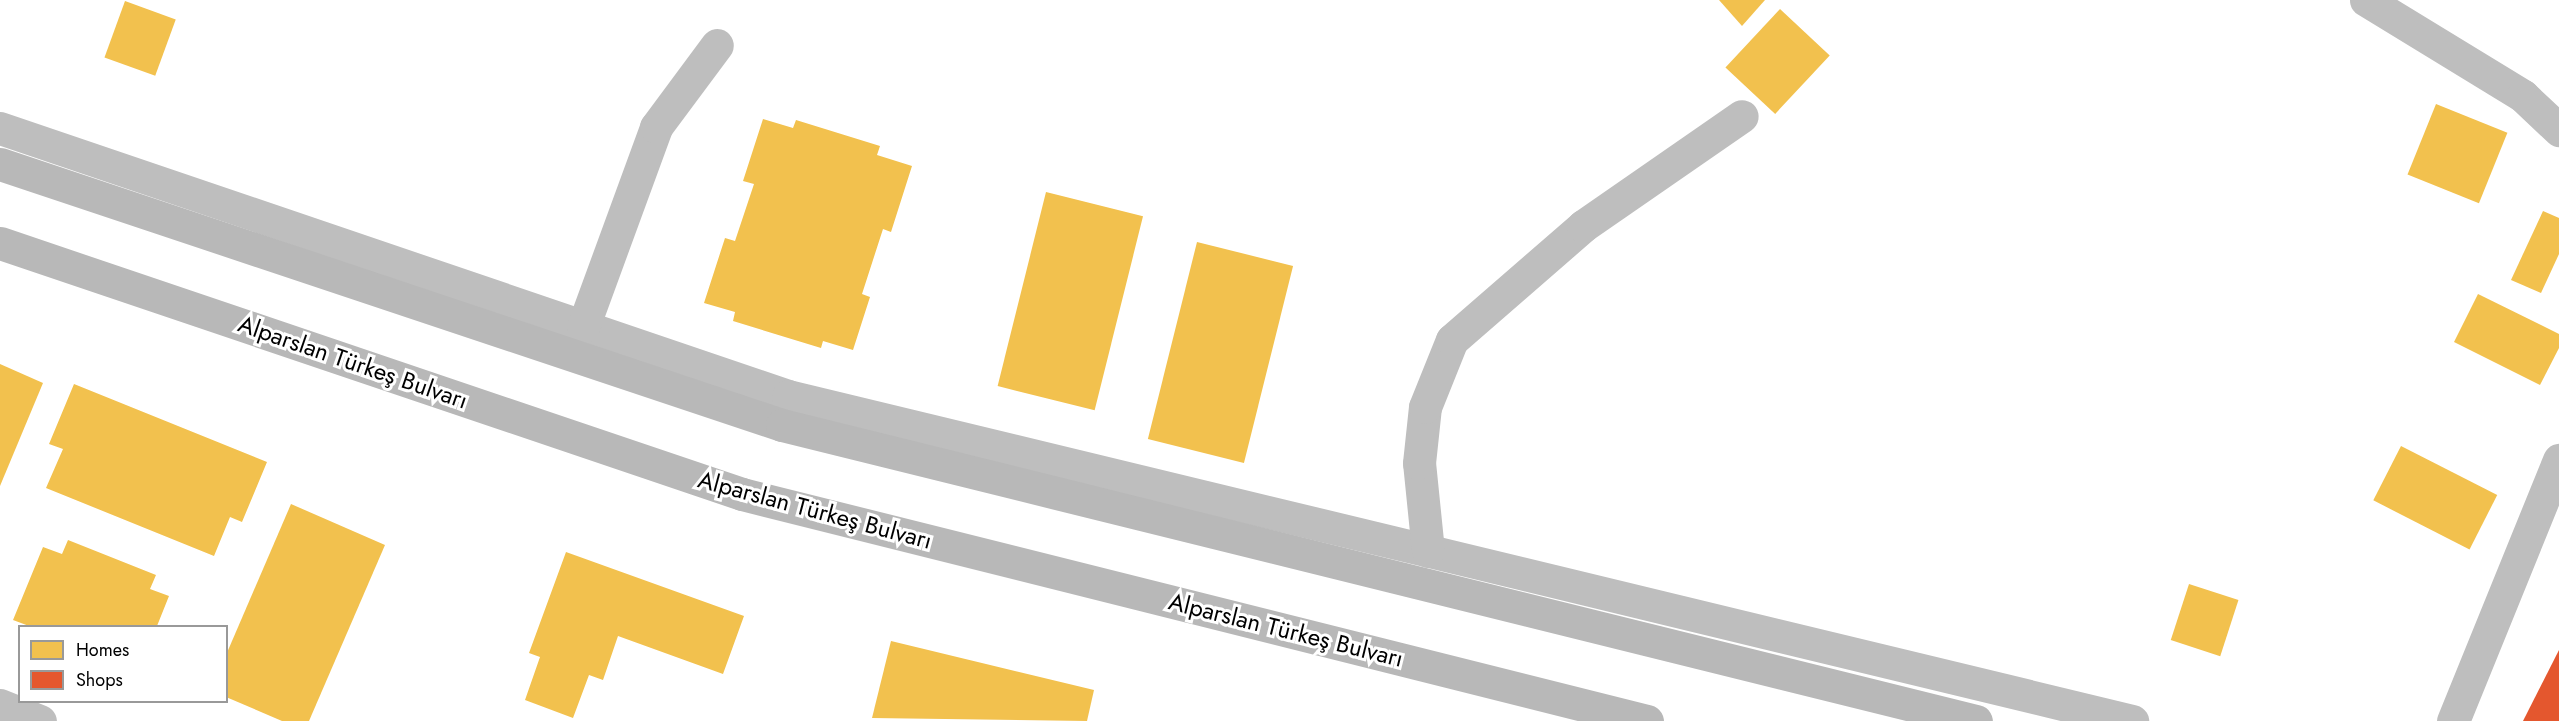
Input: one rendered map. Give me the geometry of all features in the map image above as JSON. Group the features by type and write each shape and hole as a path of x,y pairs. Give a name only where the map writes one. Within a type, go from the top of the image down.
{"main road":[{"path":"0,164 782,425 1976,721"},
{"name":"Alparslan Türkeş Bulvarı","path":"0,243 742,494 1647,721"}],"street":[{"path":"2366,0 2523,96 2559,130"},
{"path":"584,327 656,127 717,45"},
{"path":"1428,551 1419,463 1425,407 1452,340 1583,226 1742,116"},
{"path":"0,128 788,396 2132,721"},
{"path":"2453,721 2559,459"},
{"path":"0,705 40,721"}],"building: Homes":[{"path":"1719,0 1765,0 1742,26"},
{"path":"125,1 176,19 155,76 104,57"},
{"path":"1780,9 1830,55 1775,114 1725,68"},
{"path":"2436,104 2507,133 2479,203 2408,174"},
{"path":"763,119 793,128 796,120 880,146 877,155 912,166 891,232 883,229 862,294 870,297 853,350 823,341 821,348 733,321 735,312 704,303 725,238 735,241 754,184 743,181"},
{"path":"1046,192 1143,216 1095,410 998,386"},
{"path":"2543,211 2559,218 2559,254 2541,293 2511,280"},
{"path":"1197,242 1293,266 1244,463 1148,439"},
{"path":"2478,294 2559,334 2559,348 2540,385 2454,342"},
{"path":"0,364 43,383 0,486"},
{"path":"74,384 267,462 242,522 230,517 214,556 46,488 63,449 49,444"},
{"path":"2401,446 2497,495 2470,549 2373,500"},
{"path":"291,504 385,545 309,721 282,721 228,698 228,650"},
{"path":"68,540 156,575 150,589 169,596 157,625 26,625 13,620 43,547 62,554"},
{"path":"566,552 744,616 723,674 618,636 603,680 589,675 573,718 525,700 540,657 529,653"},
{"path":"2189,584 2238,600 2220,656 2171,640"},
{"path":"891,641 1094,690 1087,721 872,718"}],"building: Shops":[{"path":"2559,650 2559,721 2523,721"}]}
